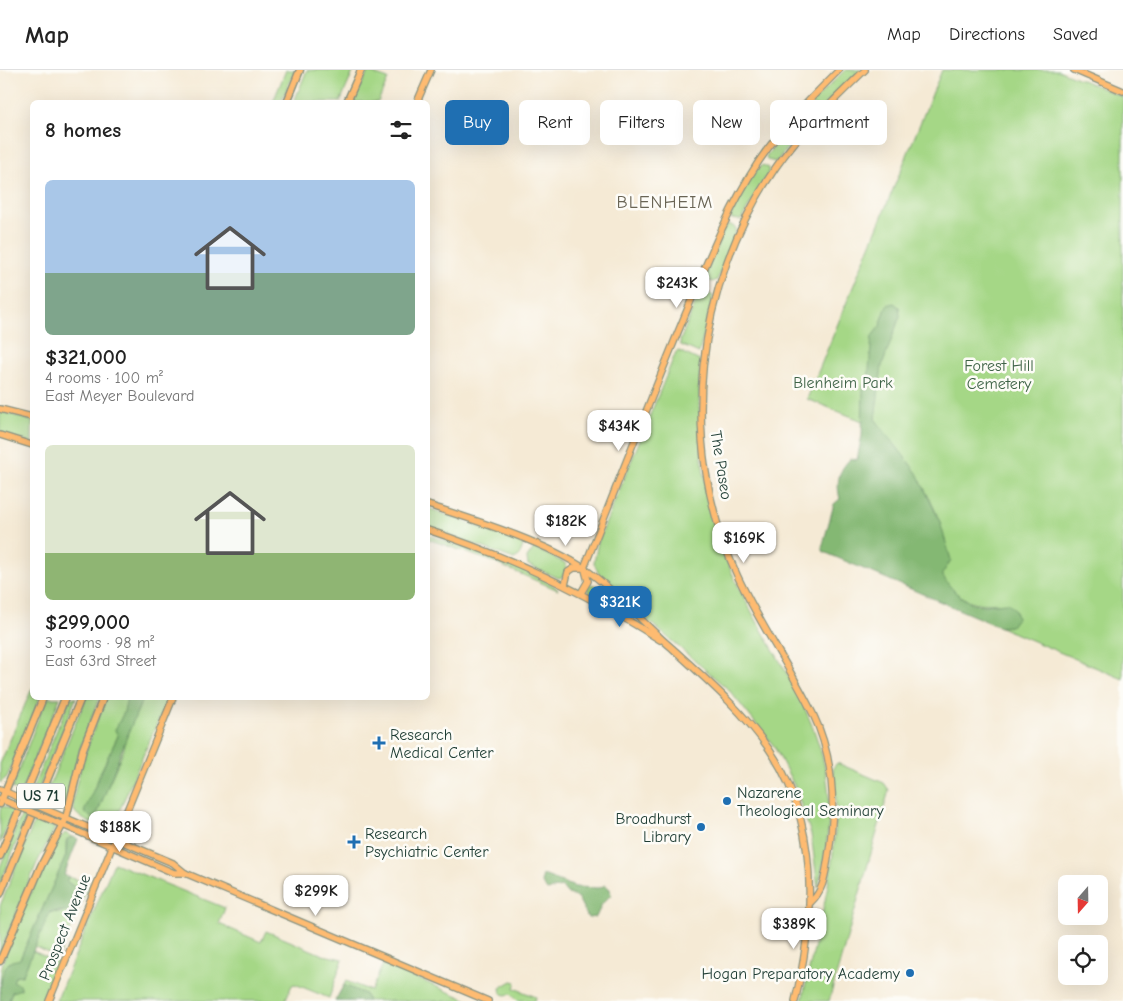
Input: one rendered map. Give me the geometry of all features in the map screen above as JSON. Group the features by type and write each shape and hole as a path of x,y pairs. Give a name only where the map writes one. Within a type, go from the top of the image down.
{"highway":[{"path":"288,100 300,70"},
{"path":"348,100 360,70"},
{"path":"1,801 3,790 42,700"},
{"name":"US 71","path":"0,856 64,700"},
{"name":"US 71","path":"0,894 80,700"},
{"path":"0,961 32,887 66,818 83,749 102,700"}],"main road":[{"path":"418,100 431,70"},
{"path":"582,593 588,581 584,568 726,219 760,160 794,117 839,70"},
{"name":"The Paseo","path":"795,1001 807,934 810,903 822,889 831,838 833,800 829,771 819,727 736,574 714,509 702,430 702,387 705,350 717,289 742,226 776,167 810,124 865,70"},
{"path":"1074,70 1123,90"},
{"path":"0,409 30,417"},
{"path":"0,435 30,444"},
{"path":"430,506 529,542 584,568 641,617 669,646 721,692 769,748 785,776 802,827 809,863 810,903"},
{"path":"430,531 475,547 582,593 669,646"},
{"path":"565,585 567,575 571,570 584,568"},
{"name":"Prospect Avenue","path":"49,1001 172,700"},
{"path":"3,790 173,863 185,873 488,1001"},
{"path":"1,801 51,820 174,873 185,873"}],"green space":[{"path":"286,70 295,70 282,100 274,100"},
{"path":"307,70 354,70 341,100 295,100"},
{"path":"845,70 861,70 829,100 815,100"},
{"name":"Forest Hill Cemetery","path":"942,70 1058,70 1123,97 1123,679 1000,627 1011,626 997,603 983,604 963,598 957,594 943,576 941,568 941,528 925,490 907,462 867,409 865,422 807,399"},
{"path":"368,72 388,79 379,100 354,100"},
{"path":"775,145 790,145 776,162 767,160 766,156"},
{"path":"763,165 769,168 769,172 741,220 732,219 730,217 749,180 758,168"},
{"path":"729,224 736,228 735,233 717,280 712,282 707,279 706,274 725,227"},
{"path":"703,290 713,296 699,353 681,345 680,341 700,292"},
{"path":"894,303 899,307 900,316 882,366 875,419 917,473 940,522 951,560 942,574 945,580 959,596 971,602 985,605 1008,603 1014,608 1017,618 1011,626 1000,627 824,552 822,548 834,504 840,499 839,477 851,458 857,460 862,435 863,385 868,381 872,336 880,326 887,305"},
{"path":"679,351 700,361 699,416 703,469 707,495 722,547 747,603 796,690 821,750 827,783 829,817 818,888 811,834 795,787 774,746 729,690 602,581 594,563 598,542 676,352"},
{"path":"0,411 30,420 30,442 0,433"},
{"path":"430,509 520,542 523,546 519,556 514,559 430,528"},
{"path":"430,536 519,568 552,584 558,590 488,560 430,540"},
{"path":"534,548 565,563 567,569 562,577 558,578 528,565 527,558"},
{"path":"590,584 597,586 637,619 592,595 587,590"},
{"path":"30,693 30,700 39,700 7,777 0,783 0,764"},
{"path":"45,700 59,700 21,792 12,788"},
{"path":"69,700 75,700 35,798 30,795"},
{"path":"85,700 98,700 80,749 64,811 43,801"},
{"path":"105,700 127,700 124,712 116,730 118,736 99,775 99,783 95,786 95,816 124,749 125,737 142,700 167,700 114,823 108,829 81,818 75,812 73,803 84,756"},
{"path":"127,700 142,700 97,814 92,818 84,812 118,736 115,730 124,712"},
{"path":"837,763 884,783 889,790 829,1001 802,1001 833,856 836,797 833,768"},
{"path":"2,806 14,810 0,844 0,811"},
{"path":"22,814 27,816 0,884 0,867"},
{"path":"35,820 55,828 37,863 0,952 0,906"},
{"path":"65,833 73,837 66,841 66,856 20,959 7,968 0,984 7,950 22,910 59,839"},
{"path":"73,837 78,839 64,875 69,877 66,881 76,888 77,903 67,911 50,912 22,976 16,975 13,981 21,986 21,989 12,992 9,999 12,1001 0,1001 5,968 8,963 20,959 66,856 67,839"},
{"path":"114,863 225,908 219,924 261,942 266,931 323,955 343,959 329,998 295,984 292,985 285,1001 56,1001"},
{"path":"543,875 575,887 599,888 605,885 610,889 611,895 602,904 596,917 588,918 578,898 568,894 562,887 547,890 541,882"},
{"path":"69,877 89,884 59,957 35,947 50,912 61,913 78,896 76,889 66,881"},
{"path":"33,951 57,962 41,1001 9,1000 12,992 21,986 13,981 16,974 22,976"},
{"path":"383,964 470,1001 335,1001 346,981 371,991"},
{"path":"512,981 516,982 514,988 536,997 535,1001 517,1000 511,994 505,995 501,993 500,988"},
{"path":"344,985 365,994 368,1001 335,1001"}],"place":[{"name":"Research Medical Center","path":"379,743"},
{"name":"Nazarene Theological Seminary","path":"727,801"},
{"name":"Broadhurst Library","path":"701,827"},
{"name":"Research Psychiatric Center","path":"354,842"},
{"name":"Hogan Preparatory Academy","path":"910,973"}],"district":[{"name":"BLENHEIM","path":"665,202"}],"park label":[{"name":"Blenheim Park","path":"843,382"}]}
